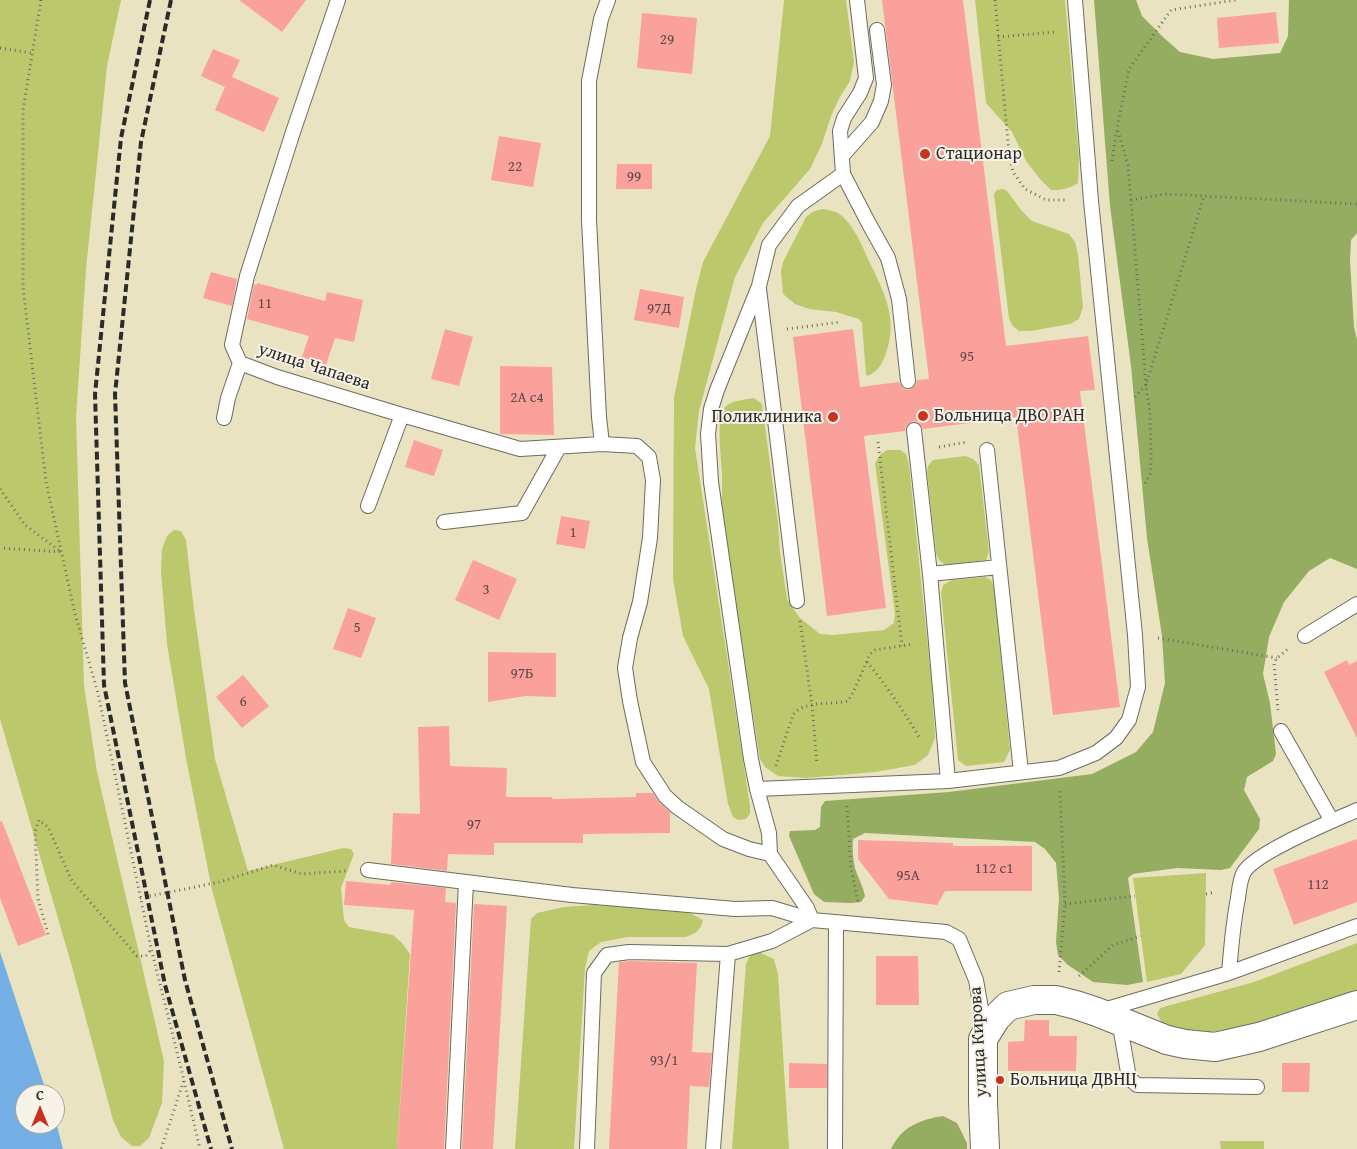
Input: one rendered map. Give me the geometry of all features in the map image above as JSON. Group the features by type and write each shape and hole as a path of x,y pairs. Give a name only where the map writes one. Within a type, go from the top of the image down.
{"street":[{"path":"983,1039 996,1018 1008,1006 1034,1000 1056,1000 1076,1005 1167,1040 1185,1044 1215,1046 1259,1037 1357,1006"},
{"name":"улица Кирова","path":"983,1039 985,1149"}],"lane":[{"name":"улица Чапаева","path":"338,0 247,276 232,345 240,363 402,415 520,449 602,444 637,446 648,457 653,480 650,538 640,602 630,638 625,668 643,762 665,796 677,807 723,839 749,849 770,854"},
{"path":"602,444 589,220 589,81 601,18 608,0"},
{"path":"857,0 866,78 860,93 844,118 840,131 843,174 888,258 899,299 908,381"},
{"path":"762,788 948,780 1059,768 1096,753 1116,738 1129,720 1138,688 1135,635 1091,201 1075,0"},
{"path":"842,156 872,122 881,101 884,84 877,30"},
{"path":"587,1149 594,973 607,956 629,952 728,954 772,941 812,920 807,908 770,854 769,833 762,788 751,759 711,482 708,434 711,409 717,390 759,286 769,245 798,206 843,174"},
{"path":"759,286 797,601"},
{"path":"224,418 228,398 240,363"},
{"path":"368,506 402,415"},
{"path":"914,430 930,574 948,780"},
{"path":"444,522 522,513 560,447"},
{"path":"987,450 1021,772"},
{"path":"930,574 999,567"},
{"path":"1305,636 1357,604"},
{"path":"1281,731 1332,822"},
{"path":"1229,973 1231,942 1242,874 1248,866 1281,846 1357,810"},
{"name":"улица Кирова","path":"368,870 572,895 735,910 772,908 812,920 946,932 959,939 976,980 981,1009 983,1039"},
{"path":"453,1149 466,882"},
{"path":"835,1149 836,923"},
{"path":"1257,1087 1136,1085 1129,1078 1108,1016 1357,926"},
{"path":"713,1149 728,954"}],"path":[{"path":"41,0 23,110 23,286 46,482 75,614 98,693 151,948 200,1149"},
{"path":"995,0 1009,153 1013,172 1025,189 1046,200 1091,201"},
{"path":"1112,162 1130,69 1171,10 1236,0"},
{"path":"998,37 1077,30"},
{"path":"0,48 32,53"},
{"path":"1118,128 1128,165 1146,385 1150,413 1150,474 1140,494 1122,511"},
{"path":"1131,200 1165,194 1357,204"},
{"path":"1146,385 1204,196"},
{"path":"764,332 841,322"},
{"path":"878,442 902,646"},
{"path":"916,451 972,442 983,442 987,450"},
{"path":"0,489 25,525 61,552"},
{"path":"0,548 61,552"},
{"path":"797,601 812,705 820,786"},
{"path":"1281,731 1274,664 1276,658 1305,636"},
{"path":"1180,642 1276,658"},
{"path":"762,788 796,710 812,705 848,701 870,654 875,650 907,644"},
{"path":"867,662 903,710 948,780"},
{"path":"1056,1000 1066,904 1059,768"},
{"path":"845,785 851,868 863,924"},
{"path":"48,934 38,899 35,832 39,820 48,827 72,881 137,956 146,956 151,948"},
{"path":"140,898 220,882 273,865 302,874 368,870"},
{"path":"1066,904 1135,896"},
{"path":"1056,1000 1113,945 1141,936"},
{"path":"161,1149 184,1080"}],"green space":[{"path":"0,0 121,0 107,66 86,269 76,417 84,685 97,772 164,1061 162,1103 149,1138 140,1146 132,1146 121,1137 113,1120 71,963 0,719"},
{"path":"784,0 846,0 854,62 850,81 831,116 822,144 810,169 763,223 735,277 699,411 695,448 750,806 750,814 746,819 738,820 733,817 728,804 709,689 683,636 673,579 674,398 703,262 770,136"},
{"path":"975,0 1065,0 1079,158 1078,183 1075,185 1065,189 1051,190 1026,161 1012,132 986,103"},
{"path":"1094,0 1136,0 1142,16 1180,52 1213,59 1280,53 1288,36 1289,0 1357,0 1357,233 1351,240 1350,261 1354,327 1357,340 1357,569 1330,558 1309,571 1284,602 1269,637 1263,674 1270,703 1276,754 1273,761 1247,777 1244,790 1260,819 1259,829 1230,868 1221,870 1177,868 1133,874 1128,878 1143,982 1127,985 1093,982 1068,965 1058,955 1056,942 1059,898 1056,863 1045,849 1035,842 865,833 853,839 853,857 865,896 861,902 851,903 824,902 814,894 789,836 790,831 815,830 820,827 821,807 825,801 949,792 1092,774 1136,752 1153,732 1165,683 1162,636 1147,538 1131,366 1110,206"},
{"path":"1003,189 1007,191 1032,221 1069,234 1075,242 1078,254 1083,307 1079,319 1070,324 1031,331 1019,331 1009,319 994,194 997,190"},
{"path":"823,209 838,213 853,228 885,296 888,307 891,331 889,343 882,363 873,373 867,376 862,323 859,319 836,312 809,309 795,304 783,294 781,271 783,262 806,217 814,211"},
{"path":"754,398 762,404 787,599 799,617 820,634 833,635 884,630 894,623 895,614 875,463 881,454 887,450 900,450 906,454 909,465 932,686 935,738 928,755 915,765 875,772 806,778 778,776 765,767 760,759 721,512 720,421 722,413 728,405"},
{"path":"966,456 973,459 979,465 989,552 986,560 945,565 939,560 936,553 927,472 928,466 933,460"},
{"path":"174,530 181,531 186,540 215,759 248,871 343,848 351,849 354,854 341,888 344,920 349,927 393,935 410,954 397,1149 284,1149 212,890 186,758 167,644 161,571 162,549 167,536"},
{"path":"985,577 991,580 994,587 1010,750 1004,762 966,766 958,760 941,593 943,585 952,580"},
{"path":"1206,873 1205,945 1181,974 1147,982 1133,878"},
{"path":"594,905 677,910 690,913 703,920 697,932 686,937 628,937 601,942 589,951 585,968 574,1149 515,1149 531,919 537,913 564,907"},
{"path":"1357,943 1357,992 1251,1025 1205,1033 1170,1029 1161,1021 1157,1014 1160,1008 1254,982"},
{"path":"759,952 774,959 778,974 789,1149 732,1149 746,964 751,953"},
{"path":"943,1116 957,1123 967,1143 967,1149 891,1149 895,1141 912,1125"},
{"path":"1220,1141 1264,1141 1264,1149 1221,1149"}],"water":[{"path":"0,952 44,1084 15,1084 15,1134 59,1134 63,1149 0,1149"}],"building":[{"path":"239,0 306,0 282,32"},
{"path":"882,0 963,0 1006,346 1088,336 1095,390 1080,391 1120,707 1053,715 1016,417 923,429 918,422 913,421 906,426 905,431 864,436 886,608 827,616 793,337 853,329 860,387 899,382 904,389 909,390 916,385 917,380 929,379"},
{"path":"1276,12 1279,43 1219,48 1217,18"},
{"path":"642,13 697,18 692,74 637,68"},
{"path":"213,49 240,60 232,77 279,98 264,132 215,110 225,87 201,76"},
{"path":"499,136 541,143 533,187 491,180"},
{"path":"617,164 652,164 652,189 616,189"},
{"path":"211,272 237,279 232,306 203,298"},
{"path":"257,283 325,301 327,292 363,300 354,342 335,338 326,365 302,357 309,336 247,319 254,284 257,285"},
{"path":"640,289 684,297 679,328 634,320"},
{"path":"445,329 473,337 459,386 431,379"},
{"path":"500,366 552,367 554,435 500,434"},
{"path":"414,440 443,450 434,476 405,467"},
{"path":"561,516 590,521 585,549 556,544"},
{"path":"473,560 517,579 499,620 455,600"},
{"path":"348,608 376,618 361,658 333,649"},
{"path":"488,652 556,653 556,697 526,696 488,702"},
{"path":"1347,660 1349,665 1357,661 1357,738 1324,672"},
{"path":"243,675 269,706 242,728 216,697"},
{"path":"449,726 450,766 507,768 506,797 552,797 552,799 636,797 636,793 653,793 659,802 670,812 670,833 583,834 583,843 494,843 494,855 448,854 447,871 391,864 393,813 420,814 418,727"},
{"path":"2,821 46,935 18,946 0,898 0,822"},
{"path":"1357,839 1357,902 1294,925 1273,869"},
{"path":"858,840 953,843 953,846 1032,846 1032,891 945,891 937,905 889,899 858,859"},
{"path":"346,881 390,885 391,882 446,888 445,902 456,903 444,1149 397,1149 414,910 344,905"},
{"path":"474,904 507,906 493,1149 462,1149"},
{"path":"876,956 918,956 919,1005 876,1005"},
{"path":"619,962 697,963 692,1052 712,1053 709,1087 690,1086 687,1149 609,1149"},
{"path":"1025,1020 1049,1020 1049,1036 1077,1036 1076,1071 1008,1071 1008,1042 1024,1041"},
{"path":"789,1063 827,1064 827,1088 789,1088"},
{"path":"1282,1063 1310,1063 1309,1092 1282,1092"}],"railway":[{"path":"150,0 121,138 95,394 104,685 165,985 211,1149"},
{"path":"171,0 141,142 115,394 125,683 185,980 232,1149"}],"place":[{"name":"Стационар","path":"925,154"},
{"name":"Больница ДВО РАН","path":"923,416"},
{"name":"Поликлиника","path":"833,417"},
{"name":"Больница ДВНЦ","path":"1000,1080"}]}
